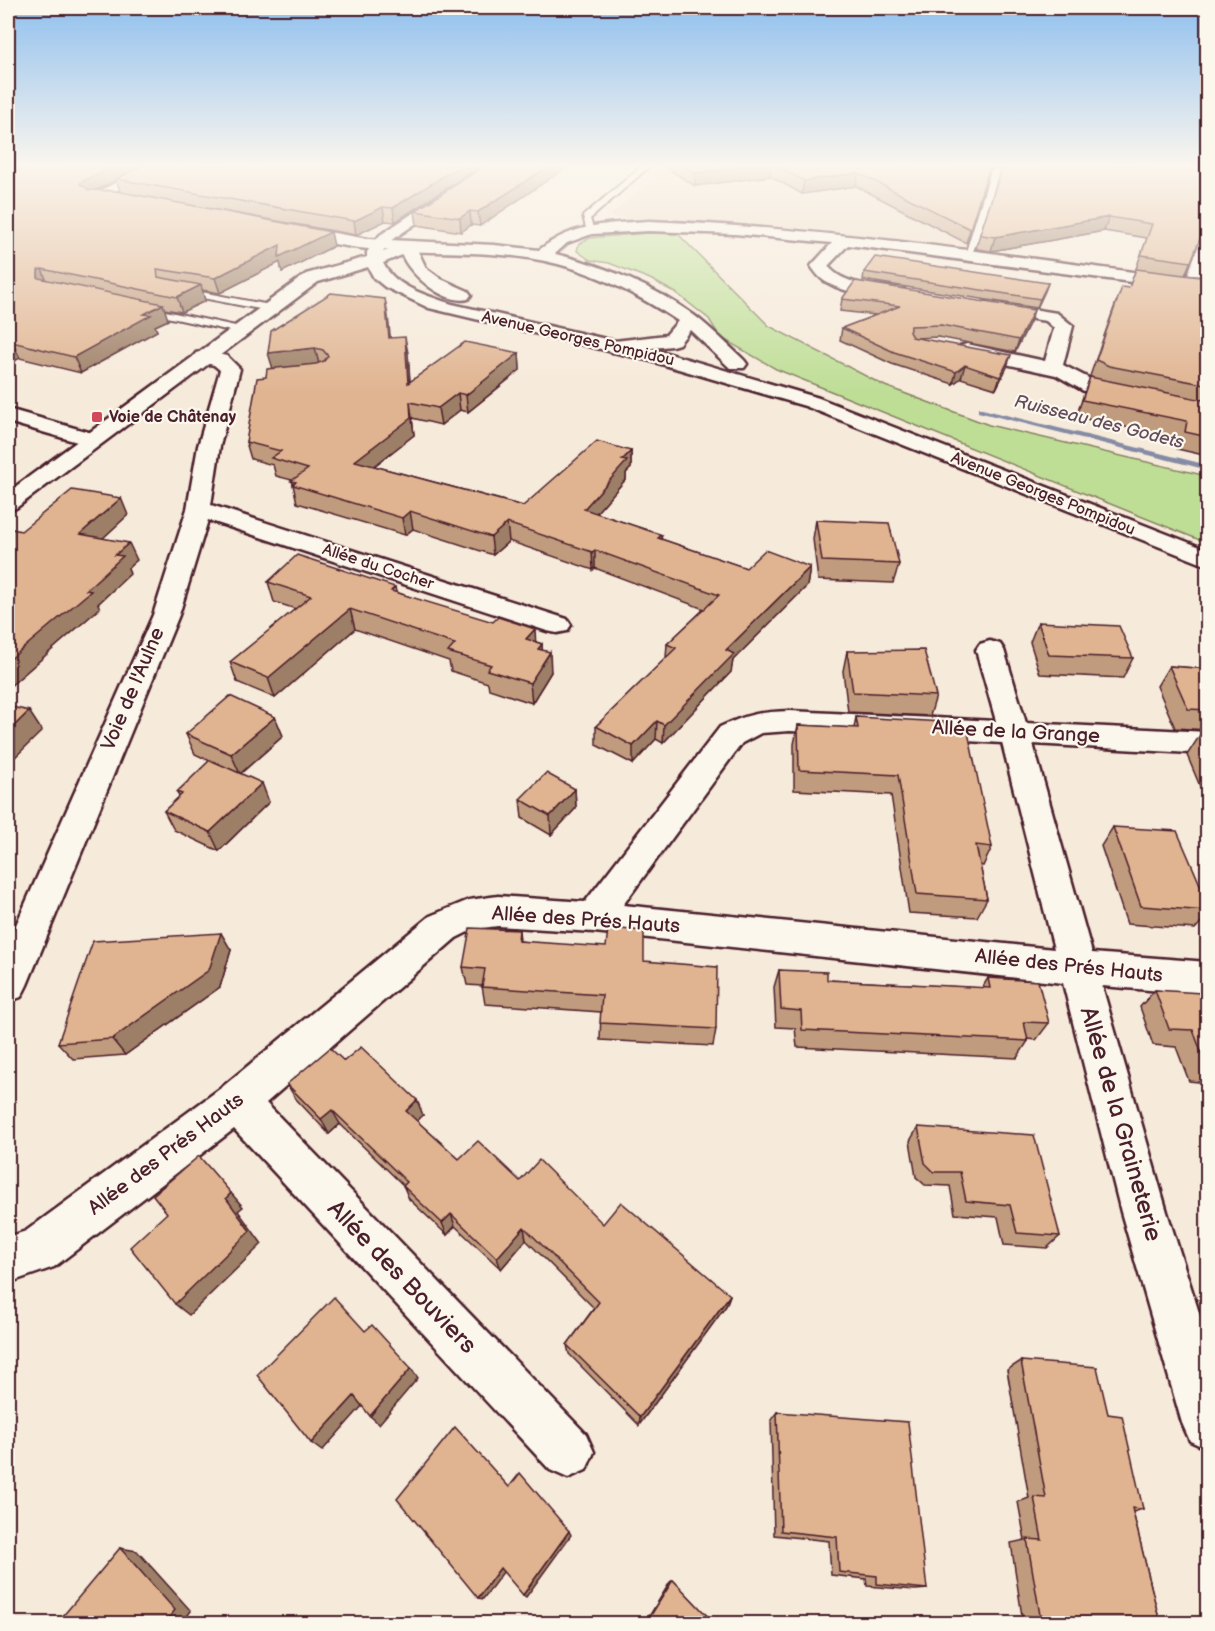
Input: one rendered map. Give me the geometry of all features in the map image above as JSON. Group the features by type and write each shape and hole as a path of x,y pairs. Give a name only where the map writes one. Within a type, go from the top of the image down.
{"street":[{"path":"325,241 376,254"},
{"path":"376,254 383,241"},
{"path":"408,246 412,241"},
{"path":"542,256 561,241"},
{"path":"843,241 819,266 824,274 839,284 910,294"},
{"path":"853,241 1200,286 1208,242"},
{"path":"8,502 305,283 376,254 408,246 502,251 542,256 562,260 596,272 676,311 689,320 736,364"},
{"name":"Avenue Georges Pompidou","path":"408,246 411,260 416,268 436,284 490,303 570,318"},
{"name":"Avenue Georges Pompidou","path":"376,254 386,281 421,299 478,316 615,337 656,356 812,402"},
{"path":"969,304 1051,316 1065,326 1053,368"},
{"path":"615,337 672,340 689,320"},
{"name":"Avenue Georges Pompidou","path":"672,340 736,364 812,402 1208,559"},
{"path":"944,346 1053,368 1063,371 1096,390 1208,412"},
{"name":"Voie de l'Aulne","path":"8,985 166,615 199,509 209,446 238,381 218,375 196,362"},
{"path":"8,415 91,440"},
{"name":"Allée du Cocher","path":"199,509 557,624"},
{"name":"Allée de la Graineterie","path":"990,650 1144,1212 1194,1333 1208,1423"},
{"name":"Allée de la Grange","path":"594,917 731,735 756,723 790,721 1208,743"},
{"name":"Allée des Prés Hauts","path":"8,1260 38,1251 236,1102 443,927 469,915 498,911 594,917 1078,968 1208,979"},
{"name":"Allée des Bouviers","path":"236,1102 568,1452"}],"lane":[{"path":"967,256 973,241"},
{"path":"166,288 270,308"},
{"path":"127,306 240,330"}],"shaded area":[{"path":"907,241 982,241 978,250"}],"green space":[{"path":"584,241 685,241 769,326 885,386 989,425 1207,476 1207,543 776,369 720,337 709,319 676,293 650,279 609,263 590,260 577,251 579,244"}],"building":[{"path":"8,241 312,241 279,257 280,245 215,278 157,269 158,277 201,285 177,297 38,270 38,278 163,304 144,314 151,315 74,357 12,342 8,344"},
{"path":"1146,241 1199,241 1191,262 1141,255"},
{"path":"875,257 1048,283 1040,299 864,272"},
{"path":"1136,269 1208,278 1208,385 1109,366 1096,360 1122,287 1129,288"},
{"path":"855,281 1034,310 1019,340 941,325 911,326 909,332 912,337 1011,355 1000,377 965,365 956,372 894,352 842,328 900,306 842,299"},
{"path":"331,293 385,299 389,338 405,337 408,383 465,342 519,353 466,395 458,393 438,408 410,402 411,418 355,461 523,506 597,441 631,451 622,460 627,461 584,509 662,535 658,538 746,568 765,550 810,567 726,650 734,654 664,725 657,721 633,746 596,726 676,648 667,644 719,595 595,550 592,552 507,523 491,537 410,511 402,518 293,485 296,482 291,481 308,469 271,458 281,451 246,442 257,378 266,377 267,369 316,364 324,361 328,356 323,350 315,348 268,353 271,331"},
{"path":"1090,377 1208,401 1208,437 1185,432 1187,421 1082,400"},
{"path":"72,490 121,498 80,534 129,543 115,555 123,556 86,590 91,591 8,661 8,528 21,531"},
{"path":"816,520 889,523 899,564 822,561"},
{"path":"297,555 395,587 391,591 493,622 498,617 535,629 526,639 542,644 538,649 550,652 530,683 487,670 491,665 448,652 455,644 350,609 268,678 230,662 311,596 268,582"},
{"path":"1038,622 1119,626 1133,658 1049,655"},
{"path":"924,650 936,696 853,692 847,651"},
{"path":"1169,666 1208,669 1208,710 1188,709"},
{"path":"230,696 275,717 231,754 186,734"},
{"path":"8,706 29,711 8,732"},
{"path":"856,717 944,722 947,731 968,732 992,847 976,845 987,899 917,894 898,775 799,770 798,725 858,728"},
{"path":"1200,735 1208,736 1208,753"},
{"path":"210,760 262,783 210,832 164,811 182,794 177,792"},
{"path":"546,773 575,789 550,816 520,799"},
{"path":"1113,827 1177,831 1208,903 1208,911 1141,906"},
{"path":"470,928 519,930 518,941 606,947 608,928 644,931 644,961 717,967 716,1029 600,1023 602,995 482,987 485,969 463,967"},
{"path":"221,933 209,970 112,1039 58,1043 93,941"},
{"path":"779,970 827,972 827,980 990,988 988,978 1038,981 1049,1023 1024,1022 1028,1041 802,1030 801,1011 781,1009"},
{"path":"1155,990 1201,993 1203,997 1208,997 1208,1065 1206,1065 1193,1030 1169,1029"},
{"path":"361,1047 417,1100 406,1111 459,1159 478,1141 520,1181 539,1160 603,1224 621,1202 730,1295 640,1417 567,1345 599,1302 524,1227 497,1258 451,1214 442,1223 403,1186 407,1182 332,1110 321,1119 287,1084 330,1048 344,1061"},
{"path":"918,1127 1034,1135 1060,1236 1017,1233 1010,1205 966,1201 960,1172 934,1172 925,1163"},
{"path":"199,1156 231,1193 226,1198 250,1231 175,1304 130,1247 167,1213 153,1195"},
{"path":"334,1297 365,1331 372,1325 411,1368 370,1416 354,1396 311,1443 257,1375"},
{"path":"1021,1361 1097,1367 1108,1414 1122,1416 1143,1509 1132,1508 1160,1623 1048,1623 1046,1616 1040,1615 1027,1539 1042,1540 1034,1497 1046,1498"},
{"path":"777,1412 908,1422 927,1589 877,1584 877,1576 839,1572 837,1537 781,1531"},
{"path":"455,1427 509,1487 520,1473 569,1531 523,1595 500,1568 478,1598 397,1499"},
{"path":"120,1548 175,1610 165,1623 57,1623"},
{"path":"673,1580 714,1623 646,1623"}],"waterway":[{"name":"Ruisseau des Godets","path":"981,410 1208,468"}],"place":[{"name":"Voie de Châtenay","path":"97,417"}]}
